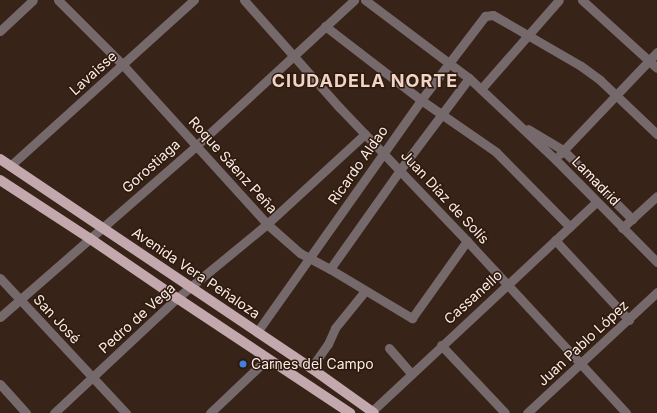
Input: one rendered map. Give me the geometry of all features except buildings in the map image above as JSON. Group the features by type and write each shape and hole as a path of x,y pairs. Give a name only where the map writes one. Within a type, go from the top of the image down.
{"main road":[{"name":"Avenida Vera Peñaloza","path":"0,159 311,368 372,412"},
{"path":"0,181 89,238 267,359 350,413"}],"street":[{"path":"0,31 33,0"},
{"name":"Roque Sáenz Peña","path":"58,0 123,65 267,224 300,253 330,269 412,318 468,240"},
{"name":"Lavaisse","path":"10,166 194,0"},
{"name":"Juan Díaz de Solís","path":"244,0 365,134 468,240 507,285 626,413"},
{"name":"Gorostiaga","path":"0,317 196,145 354,0"},
{"name":"Lamadrid","path":"366,0 450,62 469,78 555,159 657,262"},
{"path":"481,89 559,0"},
{"path":"582,0 657,68"},
{"name":"Ricardo Aldao","path":"257,332 421,100 485,16 493,15 527,35"},
{"path":"325,26 441,115 496,152 570,227"},
{"path":"527,35 581,66 616,95 657,134"},
{"path":"555,159 657,52"},
{"path":"330,269 400,170 469,78"},
{"name":"Lamadrid","path":"514,120 564,150 632,219"},
{"name":"Pedro de Vega","path":"54,413 177,298 192,288 267,224 365,134"},
{"path":"622,228 657,196"},
{"name":"Cassanello","path":"372,412 441,345 596,202"},
{"path":"555,240 629,320"},
{"name":"San José","path":"0,278 126,413"},
{"path":"311,368 328,344 335,328 365,291"},
{"name":"Juan Pablo López","path":"527,413 629,320 657,292"},
{"path":"441,345 505,413"},
{"path":"389,348 412,373"},
{"path":"210,413 267,359"},
{"path":"0,384 26,413"}],"place":[{"name":"Carnes del Campo","path":"243,364"}],"district":[{"name":"CIUDADELA NORTE","path":"365,81"}]}
